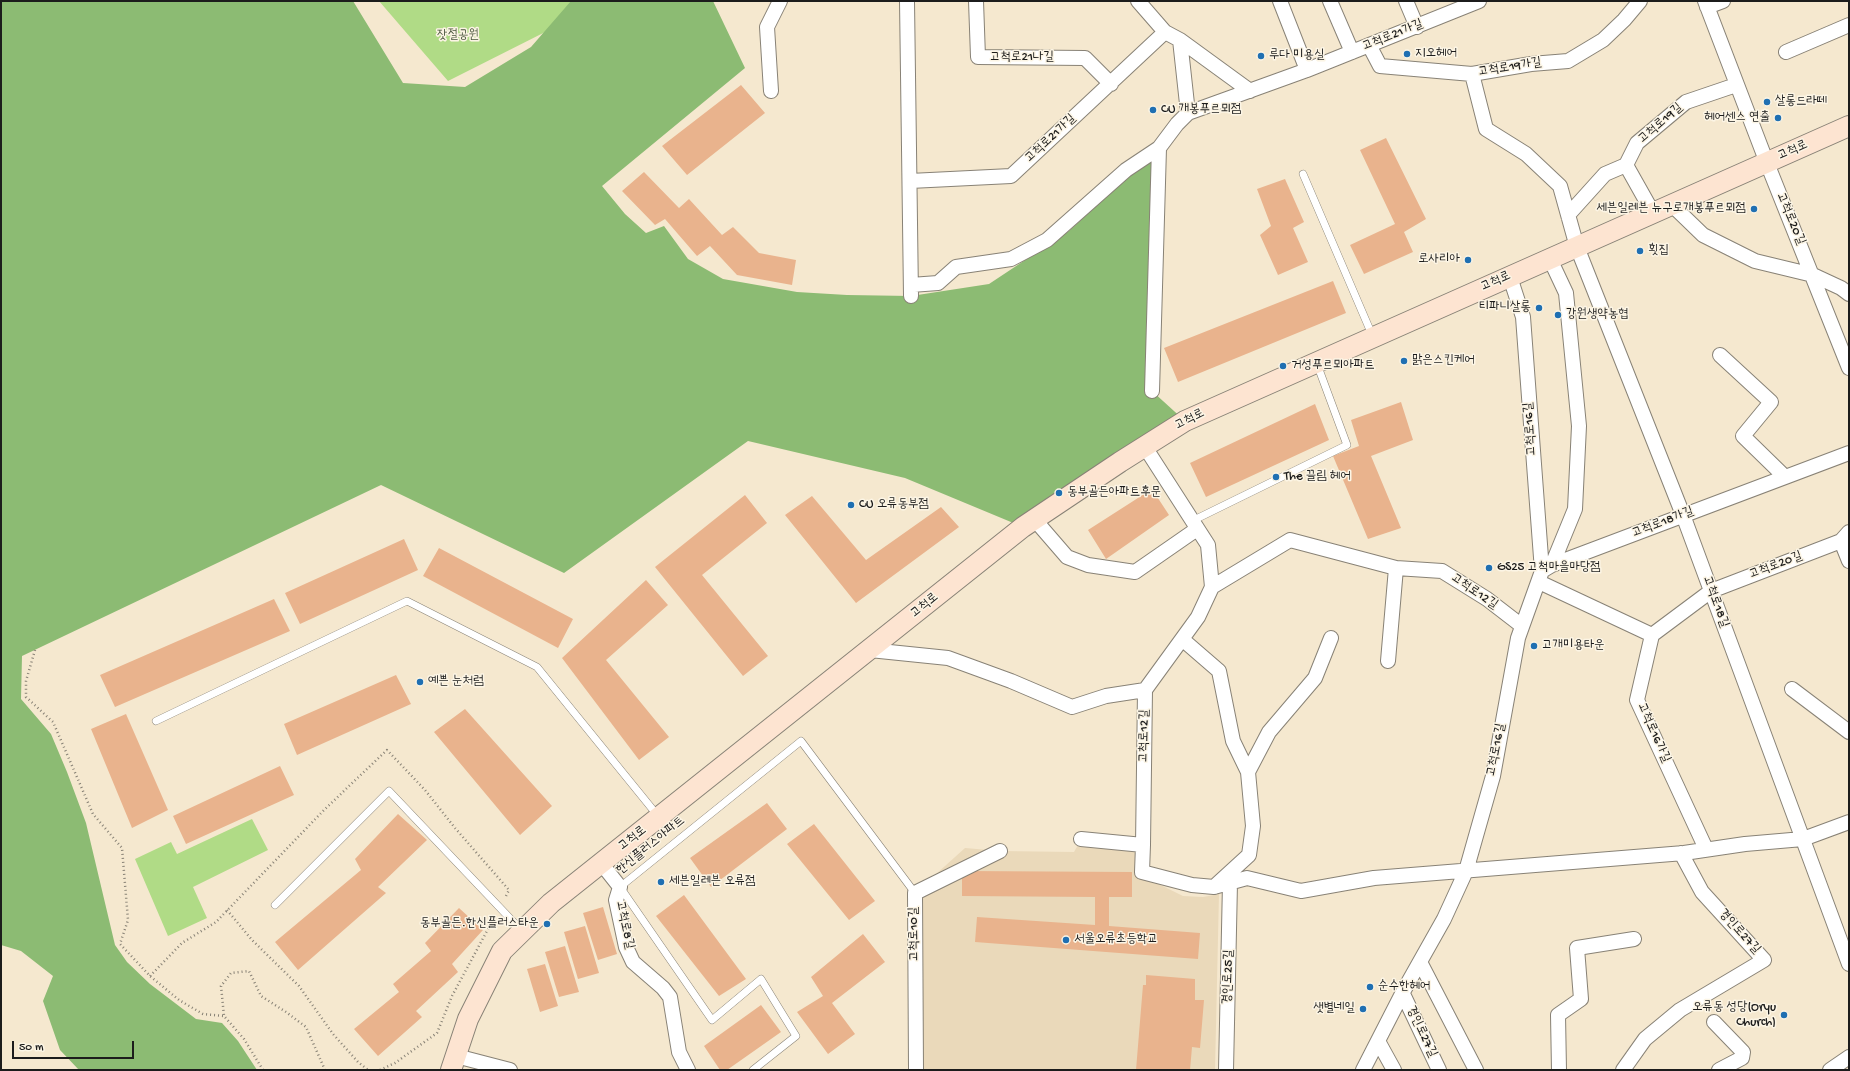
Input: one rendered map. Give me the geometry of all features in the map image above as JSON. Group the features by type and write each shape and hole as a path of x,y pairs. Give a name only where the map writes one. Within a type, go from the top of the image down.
{"main road":[{"name":"고척로","path":"453,1063 468,1019 502,951 551,903 1035,520 1185,421 1849,126"}],"street":[{"path":"771,91 767,27 780,1"},
{"name":"고척로21가길","path":"907,1 911,290 938,283 956,267 1011,259 1047,240 1126,170 1159,148 1177,124 1188,113 1307,70 1480,1"},
{"name":"고척로21나길","path":"976,1 978,57 1085,58 1111,84"},
{"path":"1138,1 1164,32 1180,40 1250,91"},
{"path":"1280,1 1307,70"},
{"path":"1330,1 1352,52"},
{"path":"1406,1 1417,27"},
{"name":"고척로19가길","path":"1369,45 1380,66 1472,74 1531,64 1568,61 1602,40 1624,20 1640,1"},
{"path":"1723,1 1706,4 1766,163"},
{"path":"1786,52 1849,25"},
{"name":"고척로21가길","path":"910,181 1012,176 1111,84 1164,32"},
{"path":"1180,40 1188,113"},
{"path":"1472,74 1486,129 1526,154 1560,186 1577,247"},
{"name":"고척로19길","path":"1626,165 1637,143 1686,102 1736,85"},
{"path":"1152,391 1159,148"},
{"name":"고척로20길","path":"1766,163 1813,275 1849,368"},
{"path":"1568,215 1605,174 1626,165 1653,213"},
{"path":"1672,205 1703,235 1755,261 1813,275 1841,288 1849,294"},
{"name":"고척로18길","path":"1577,247 1683,515 1848,961"},
{"path":"1550,259 1566,293 1579,426 1575,509 1544,573 1652,635 1711,591"},
{"name":"고척로16길","path":"1364,1070 1378,1041 1444,919 1466,871 1493,776 1518,638 1544,573 1523,317 1510,277"},
{"path":"1720,355 1771,402 1743,436 1784,476"},
{"path":"1144,447 1208,545 1212,587"},
{"name":"고척로18가길","path":"1544,573 1683,515 1849,453"},
{"path":"1035,520 1067,557 1088,565 1135,572 1195,525"},
{"name":"고척로20길","path":"1711,591 1845,537 1849,562"},
{"name":"고척로12길","path":"1230,884 1214,887 1192,885 1142,872 1145,690 1198,617 1212,587 1290,540 1396,568 1442,571 1487,599 1522,626"},
{"path":"1388,661 1396,568"},
{"name":"고척로16가길","path":"1652,635 1637,700 1706,849"},
{"path":"1248,772 1269,732 1315,678 1331,638"},
{"path":"1182,639 1219,671 1233,741 1248,772 1253,826 1249,855 1214,887"},
{"path":"870,650 948,658 1011,681 1072,707 1106,696 1145,690"},
{"path":"1792,689 1849,732"},
{"path":"1230,884 1247,878 1301,890 1374,878 1681,853 1745,844 1803,839 1849,822"},
{"path":"1081,840 1143,845"},
{"name":"고척로10길","path":"916,1070 915,893 1000,851"},
{"name":"경인로27길","path":"1624,1070 1645,1039 1680,1010 1764,960 1702,892 1681,853"},
{"name":"고척로8길","path":"601,863 620,887 616,900 626,947 633,962 663,988 670,997 679,1052 688,1070"},
{"name":"경인로25길","path":"1226,1070 1230,884"},
{"path":"1559,1070 1558,1015 1581,999 1577,948 1634,939"},
{"path":"1420,962 1476,1070"},
{"name":"경인로27길","path":"1403,994 1439,1070"},
{"path":"1714,1022 1743,1052 1742,1058 1719,1070"},
{"path":"1378,1041 1394,1070"},
{"path":"1830,1070 1849,1057"},
{"path":"453,1063 510,1070"}],"lane":[{"path":"1303,174 1374,337"},
{"path":"1195,525 1347,445 1316,362"},
{"path":"156,721 407,601 537,667 660,818"},
{"name":"한신플러스아파트","path":"753,1070 796,1036 761,979 712,1020 620,887 801,741 915,893"},
{"path":"275,905 389,791 522,931"}],"path":[{"path":"35,650 26,681 26,697 53,722 93,814 122,848 128,920 120,944 150,976 179,1000 203,1014 224,1016"},
{"path":"150,976 182,943 216,922 325,810 387,750 425,790 455,828 509,890 502,904"},
{"path":"227,910 252,940 300,986 333,1034 358,1062 368,1070"},
{"path":"380,1070 395,1063 437,1033 452,996 494,917"},
{"path":"263,1070 244,1039 224,1016 221,986 231,973 249,971 261,996 286,1012 306,1028 325,1070"}],"shaded area":[{"name":"서울오류초등학교","path":"1079,843 1136,847 1138,874 1183,896 1203,897 1219,894 1215,1070 916,1070 915,893 965,848 1000,851 1074,852"}],"green space":[{"path":"1,1 353,1 403,83 465,87 531,47 571,1 713,1 745,68 602,186 625,214 646,233 664,226 688,259 723,279 797,292 847,295 911,296 989,284 1069,231 1159,148 1152,391 1185,421 1023,527 905,478 748,441 564,573 381,485 22,656 21,699 51,734 67,772 86,823 115,945 127,962 150,984 196,1019 222,1023 238,1041 257,1070 79,1070 60,1050 43,1001 53,976 21,951 1,945"},
{"name":"잣절공원","path":"379,1 577,1 569,20 448,81"},
{"path":"252,819 268,850 193,887 207,918 168,936 135,859 171,842 177,854"}],"building":[{"path":"741,85 765,113 687,175 662,146"},
{"path":"1386,138 1426,219 1404,232 1413,252 1364,274 1350,245 1395,224 1360,150"},
{"path":"644,172 679,208 689,199 722,235 733,227 759,253 796,260 792,285 737,275 710,246 697,256 665,219 655,225 622,191"},
{"path":"1285,179 1304,222 1293,228 1308,262 1278,275 1260,235 1271,226 1257,189"},
{"path":"1333,281 1346,313 1178,382 1164,348"},
{"path":"1401,402 1413,440 1371,456 1401,528 1368,539 1333,456 1359,446 1351,420"},
{"path":"1315,404 1329,440 1206,497 1190,463"},
{"path":"1152,489 1169,515 1106,559 1088,530"},
{"path":"745,495 767,523 702,575 768,656 743,676 655,567"},
{"path":"812,496 866,560 941,507 959,527 856,603 785,515"},
{"path":"404,539 418,570 300,624 285,593"},
{"path":"439,548 573,619 558,648 423,576"},
{"path":"646,580 668,605 606,660 669,737 639,760 562,658"},
{"path":"274,599 290,631 115,707 100,675"},
{"path":"396,675 411,704 297,755 284,724"},
{"path":"465,709 552,806 520,835 434,732"},
{"path":"126,714 168,810 132,828 91,729"},
{"path":"280,766 294,795 186,844 173,816"},
{"path":"767,803 787,829 711,887 690,858"},
{"path":"398,814 427,840 378,887 386,893 298,970 275,942 361,870 355,859"},
{"path":"814,824 875,901 849,920 787,844"},
{"path":"962,871 1132,872 1132,897 1109,897 1109,926 1200,933 1198,959 975,942 977,917 1095,925 1095,897 962,896"},
{"path":"684,895 746,979 719,996 656,916"},
{"path":"603,907 617,954 598,960 583,913"},
{"path":"459,908 483,930 452,964 458,972 416,1011 422,1017 378,1056 354,1029 399,992 393,984 431,951 425,943"},
{"path":"585,926 599,973 578,979 564,932"},
{"path":"863,934 885,962 832,1003 855,1034 828,1054 797,1012 823,996 811,977"},
{"path":"565,946 579,992 559,997 545,952"},
{"path":"545,964 558,1006 540,1012 527,969"},
{"path":"1146,975 1195,979 1195,1000 1204,1000 1200,1048 1192,1047 1190,1070 1136,1070 1143,985 1146,985"},
{"path":"761,1005 781,1032 727,1070 720,1070 704,1046"}],"place":[{"name":"지오헤어","path":"1407,54"},
{"name":"루다 미용실","path":"1261,56"},
{"name":"살롱드라떼","path":"1767,102"},
{"name":"CU 개봉푸르뫼점","path":"1153,110"},
{"name":"헤어센스 연출","path":"1778,118"},
{"name":"세븐일레븐 뉴구로개봉푸르뫼점","path":"1754,209"},
{"name":"횟집","path":"1640,251"},
{"name":"로사리아","path":"1468,260"},
{"name":"티파니살롱","path":"1539,308"},
{"name":"강원생약농협","path":"1558,315"},
{"name":"맑은스킨케어","path":"1404,361"},
{"name":"거성푸르뫼아파트","path":"1283,366"},
{"name":"The 끌림 헤어","path":"1276,477"},
{"name":"동부골든아파트후문","path":"1059,493"},
{"name":"CU 오류동부점","path":"851,505"},
{"name":"GS25 고척마을마당점","path":"1489,568"},
{"name":"고개미용타운","path":"1534,646"},
{"name":"예쁜 눈처럼","path":"420,682"},
{"name":"세븐일레븐 오류점","path":"661,882"},
{"name":"동부골든.한신플러스타운","path":"547,924"},
{"name":"서울오류초등학교","path":"1066,940"},
{"name":"순수한헤어","path":"1370,987"},
{"name":"샛별네일","path":"1363,1009"},
{"name":"오류동 성당(Oryu Church)","path":"1784,1015"}]}
